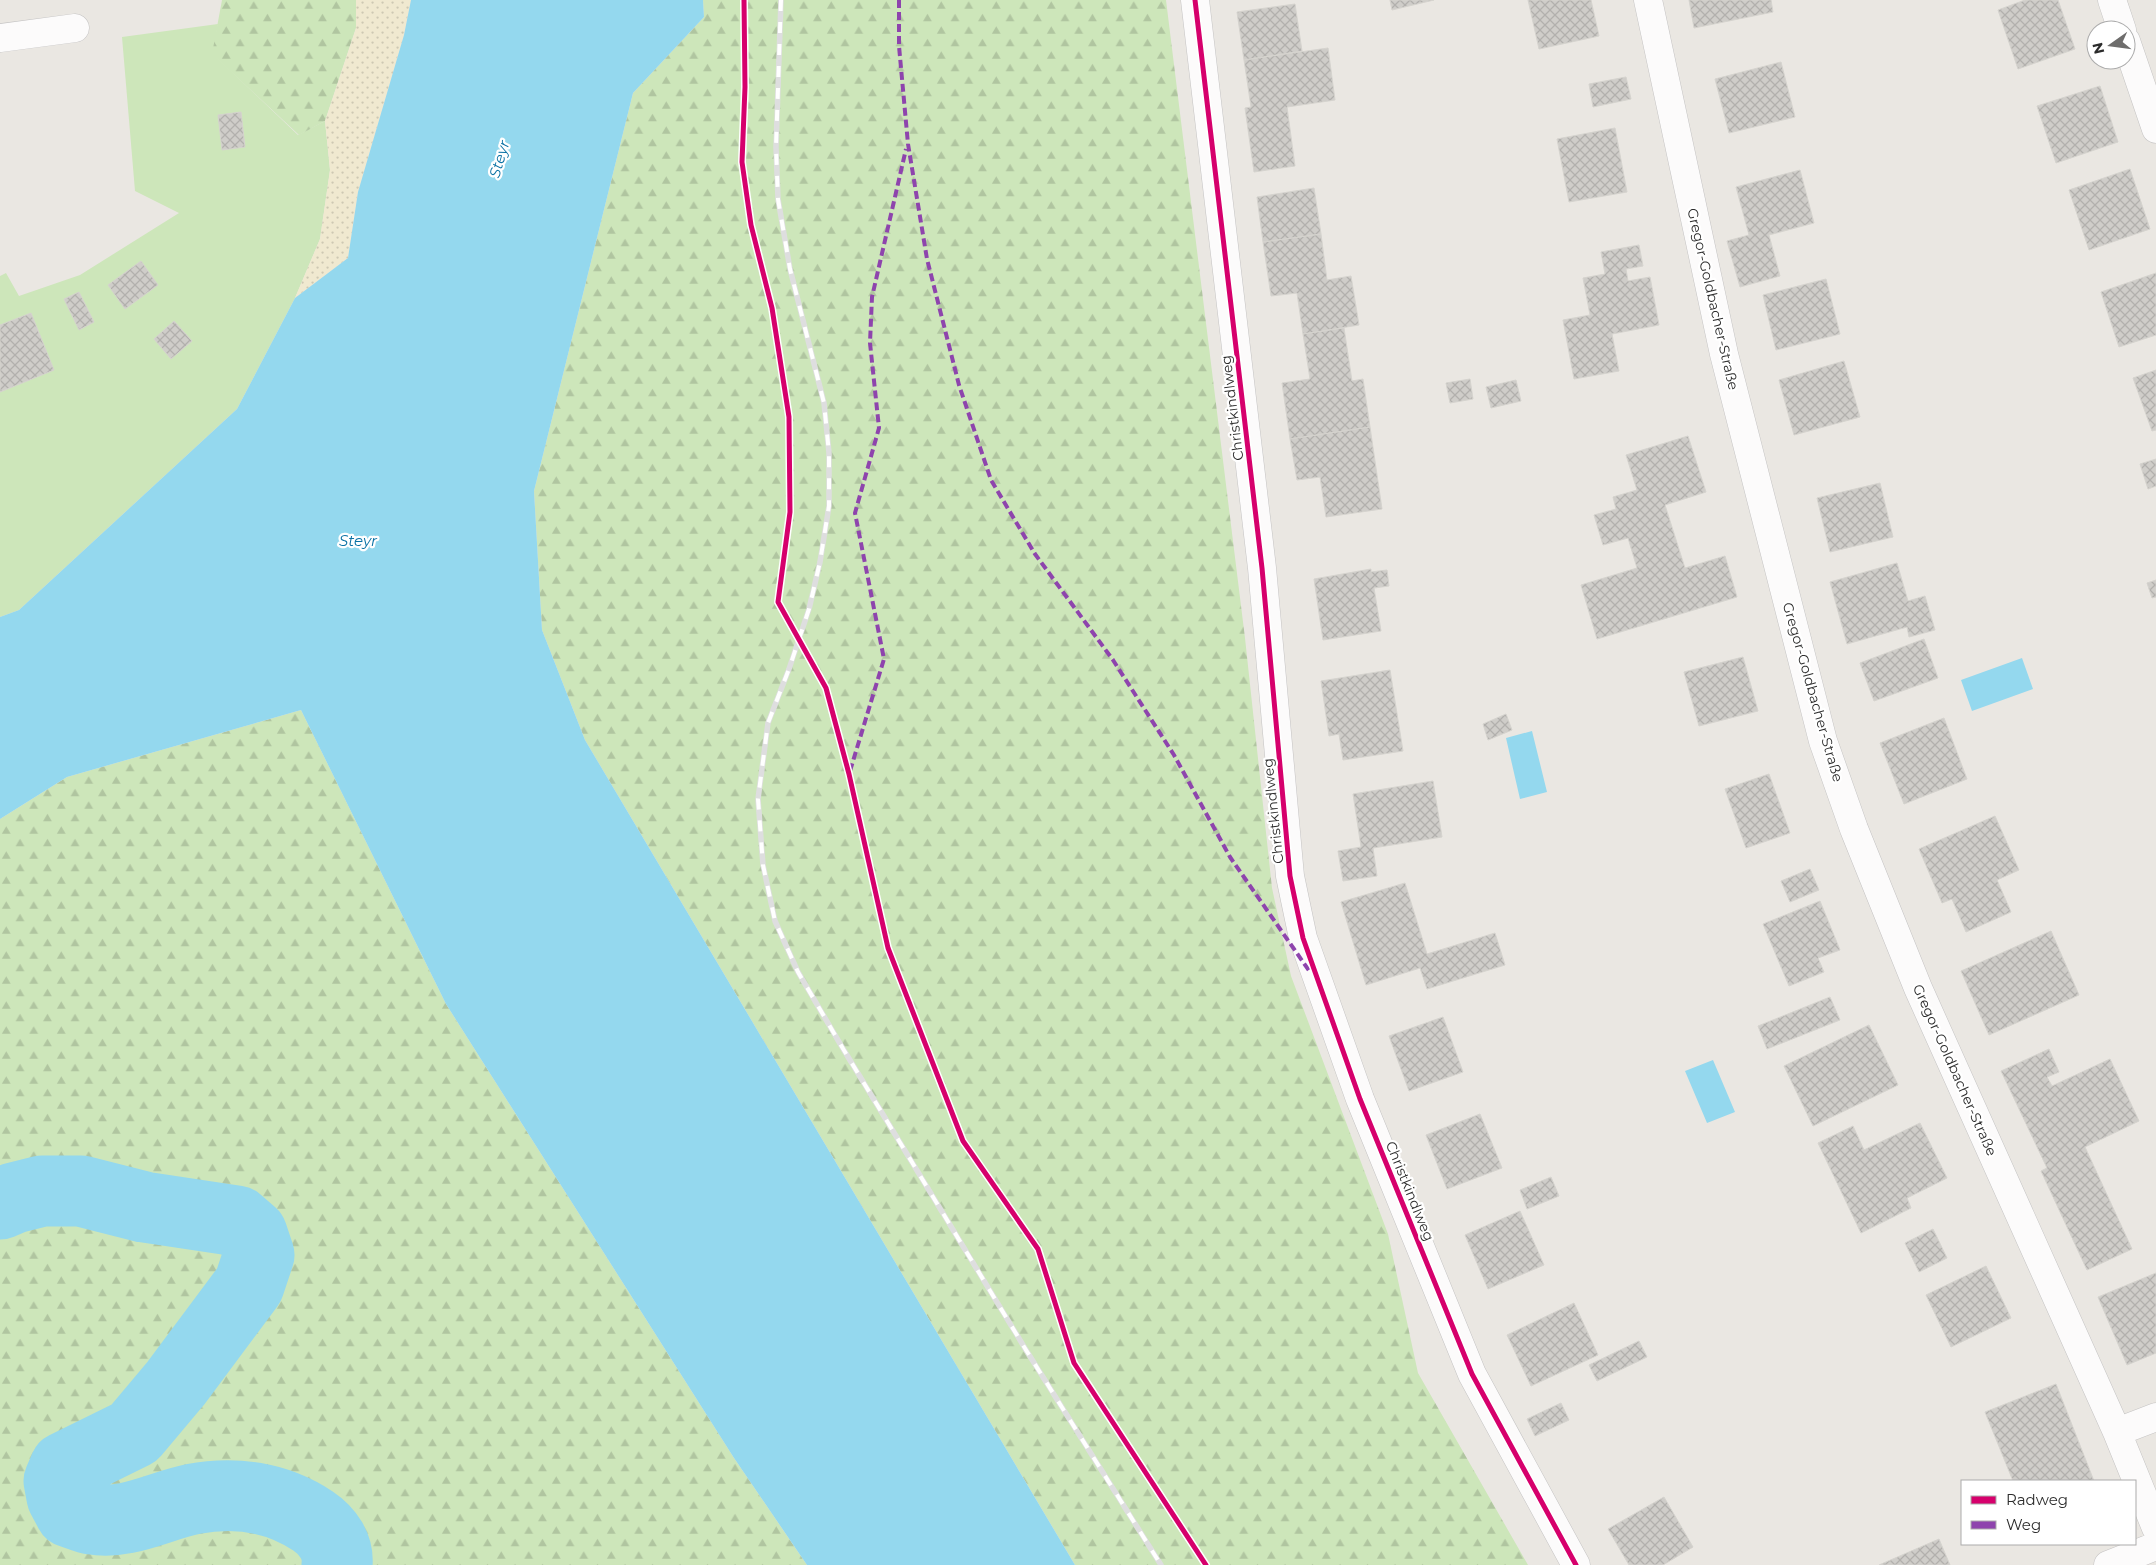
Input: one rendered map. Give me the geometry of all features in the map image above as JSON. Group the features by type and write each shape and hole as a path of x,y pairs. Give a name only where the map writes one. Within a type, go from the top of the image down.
{"street":[{"name":"Christkindlweg","path":"1195,0 1262,568 1289,866 1303,938 1360,1099 1472,1374 1576,1565"},
{"name":"Gregor-Goldbacher-Straße","path":"1648,0 1724,354 1823,741 1854,829 1918,988 2118,1432 2156,1528"},
{"path":"2112,0 2119,20"},
{"path":"0,38 75,28"},
{"path":"2136,70 2156,129"},
{"path":"2118,1432 2156,1417"},
{"path":"2108,1565 2156,1546"}],"green space":[{"path":"222,0 356,0 356,28 325,121 299,135 212,54"},
{"path":"703,0 1166,0 1245,638 1272,888 1291,976 1388,1234 1418,1373 1528,1565 1075,1565 585,740 542,630 534,491 633,93 704,17"},
{"path":"218,24 213,54 298,135 325,121 330,170 320,239 295,298 237,409 19,610 0,617 0,276 6,273 19,296 80,275 179,213 135,191 122,37"},
{"path":"301,710 446,1004 734,1458 807,1565 0,1565 0,819 67,777"}],"sand":[{"path":"356,0 411,0 404,35 358,192 348,258 295,298 320,239 330,170 325,121 356,28"}],"water":[{"name":"Steyr","path":"411,0 703,0 704,17 633,93 534,491 542,630 585,740 1075,1565 807,1565 734,1458 446,1004 301,710 67,777 0,819 0,617 19,610 237,409 295,298 348,258 358,192 404,35"},
{"path":"2022,658 2033,689 1972,711 1961,680"},
{"path":"1532,731 1547,792 1520,799 1506,738"},
{"path":"1713,1060 1735,1112 1707,1123 1685,1071"}],"building":[{"path":"1390,0 1434,0 1392,10"},
{"path":"1528,0 1591,0 1599,36 1539,49"},
{"path":"1689,0 1771,0 1773,12 1694,28"},
{"path":"2025,0 2058,0 2075,49 2018,69 1998,10"},
{"path":"1295,4 1302,51 1244,60 1237,12"},
{"path":"1328,48 1335,100 1287,107 1295,166 1254,172 1245,108 1251,107 1244,60"},
{"path":"1781,62 1795,117 1729,133 1715,79"},
{"path":"1626,77 1631,99 1593,107 1589,84"},
{"path":"2100,86 2118,142 2056,163 2037,106"},
{"path":"241,112 245,147 222,150 218,115"},
{"path":"1615,128 1627,192 1569,202 1557,139"},
{"path":"2130,169 2150,229 2089,250 2069,190"},
{"path":"1800,170 1814,223 1769,235 1780,276 1740,287 1727,241 1749,235 1736,187"},
{"path":"1314,188 1321,234 1263,242 1257,197"},
{"path":"1321,234 1327,280 1351,276 1359,325 1303,334 1297,293 1271,296 1263,242"},
{"path":"1639,245 1643,266 1626,269 1628,281 1650,277 1659,325 1612,334 1619,371 1574,379 1563,320 1590,315 1583,278 1605,274 1601,252"},
{"path":"141,261 158,285 125,309 108,285"},
{"path":"2156,273 2156,335 2119,347 2101,292"},
{"path":"1826,279 1840,334 1776,350 1763,295"},
{"path":"79,292 94,322 79,330 64,299"},
{"path":"31,313 54,370 0,392 0,325"},
{"path":"174,321 192,341 171,359 154,339"},
{"path":"1344,328 1352,381 1363,379 1370,427 1290,439 1282,383 1310,379 1303,334"},
{"path":"1844,361 1860,417 1794,435 1779,380"},
{"path":"2156,370 2156,430 2152,431 2133,378"},
{"path":"1470,379 1473,399 1450,403 1446,383"},
{"path":"1516,380 1521,401 1491,408 1486,387"},
{"path":"1370,427 1382,509 1326,517 1320,477 1297,480 1290,439"},
{"path":"1688,436 1706,492 1665,505 1685,568 1725,556 1737,597 1597,639 1581,585 1637,568 1628,538 1603,545 1594,515 1616,509 1613,497 1637,490 1626,455"},
{"path":"2156,459 2156,486 2148,489 2140,464"},
{"path":"1880,483 1893,537 1830,552 1817,498"},
{"path":"1897,563 1908,601 1925,596 1935,630 1909,637 1907,627 1847,644 1830,582"},
{"path":"1371,569 1371,572 1387,570 1389,586 1374,588 1381,631 1323,640 1314,579"},
{"path":"2156,580 2156,597 2152,598 2147,583"},
{"path":"1924,639 1938,678 1874,701 1860,663"},
{"path":"1743,657 1758,711 1699,726 1684,672"},
{"path":"1390,670 1403,751 1343,760 1339,734 1329,736 1321,681"},
{"path":"1506,714 1512,730 1488,740 1483,724"},
{"path":"1944,718 1967,779 1904,804 1880,743"},
{"path":"1769,774 1790,833 1746,848 1725,789"},
{"path":"1433,781 1442,837 1373,848 1377,876 1343,881 1338,851 1361,847 1353,794"},
{"path":"1995,816 2019,870 1997,880 2011,912 1966,932 1952,899 1942,903 1919,849"},
{"path":"1810,869 1819,890 1790,902 1781,881"},
{"path":"1405,883 1427,954 1495,933 1505,965 1427,989 1420,968 1366,985 1341,902"},
{"path":"1820,901 1840,950 1818,958 1824,972 1789,986 1763,924"},
{"path":"2051,931 2079,995 1989,1035 1961,971"},
{"path":"1830,997 1840,1020 1767,1049 1758,1026"},
{"path":"1443,1017 1463,1072 1409,1091 1389,1036"},
{"path":"1869,1025 1898,1085 1813,1126 1784,1066"},
{"path":"2049,1049 2059,1072 2047,1077 2052,1086 2110,1059 2139,1121 2085,1147 2132,1249 2087,1270 2041,1171 2047,1168 2001,1071"},
{"path":"1480,1114 1502,1168 1447,1189 1426,1135"},
{"path":"1920,1123 1947,1178 1907,1198 1911,1208 1861,1233 1818,1143 1853,1126 1864,1150"},
{"path":"1551,1177 1559,1196 1527,1209 1520,1190"},
{"path":"1520,1211 1544,1265 1488,1289 1465,1235"},
{"path":"1933,1229 1947,1258 1919,1272 1905,1243"},
{"path":"1986,1266 2011,1318 1951,1347 1926,1295"},
{"path":"2156,1273 2156,1353 2127,1365 2098,1297"},
{"path":"1574,1303 1598,1355 1531,1386 1507,1335"},
{"path":"1639,1341 1647,1357 1597,1381 1589,1365"},
{"path":"2056,1384 2094,1480 2013,1480 1985,1412"},
{"path":"1561,1403 1569,1420 1535,1436 1527,1419"},
{"path":"1664,1497 1693,1547 1663,1565 1629,1565 1608,1529"},
{"path":"1939,1539 1950,1565 1879,1565"}],"waterway":[{"path":"0,1204 14,1198 42,1191 81,1191 144,1207 237,1221 252,1234 259,1255 249,1285 176,1383 134,1433 65,1467 59,1481 62,1497 70,1512 89,1518 105,1520 130,1517 180,1502 209,1497 240,1496 270,1501 299,1513 313,1521 323,1530 334,1546 337,1565"}],"railway":[{"path":"781,0 776,147 778,199 790,269 824,403 829,453 829,506 820,562 809,609 768,723 758,799 763,865 775,921 798,972 842,1047 1026,1350 1161,1565"}],"marked path":[{"path":"899,0 899,46 908,144 927,259 959,385 991,480 1035,554 1113,660 1174,755 1230,857 1310,972"},
{"path":"850,771 884,659 855,513 879,428 870,343 872,297 906,149"}],"cycle path":[{"path":"744,0 745,87 742,162 751,225 772,308 789,417 790,512 778,602 826,688 849,774 888,948 963,1141 1038,1249 1074,1363 1206,1565"},
{"path":"1195,0 1262,568 1290,876 1303,938 1360,1099 1472,1374 1576,1565"}]}
